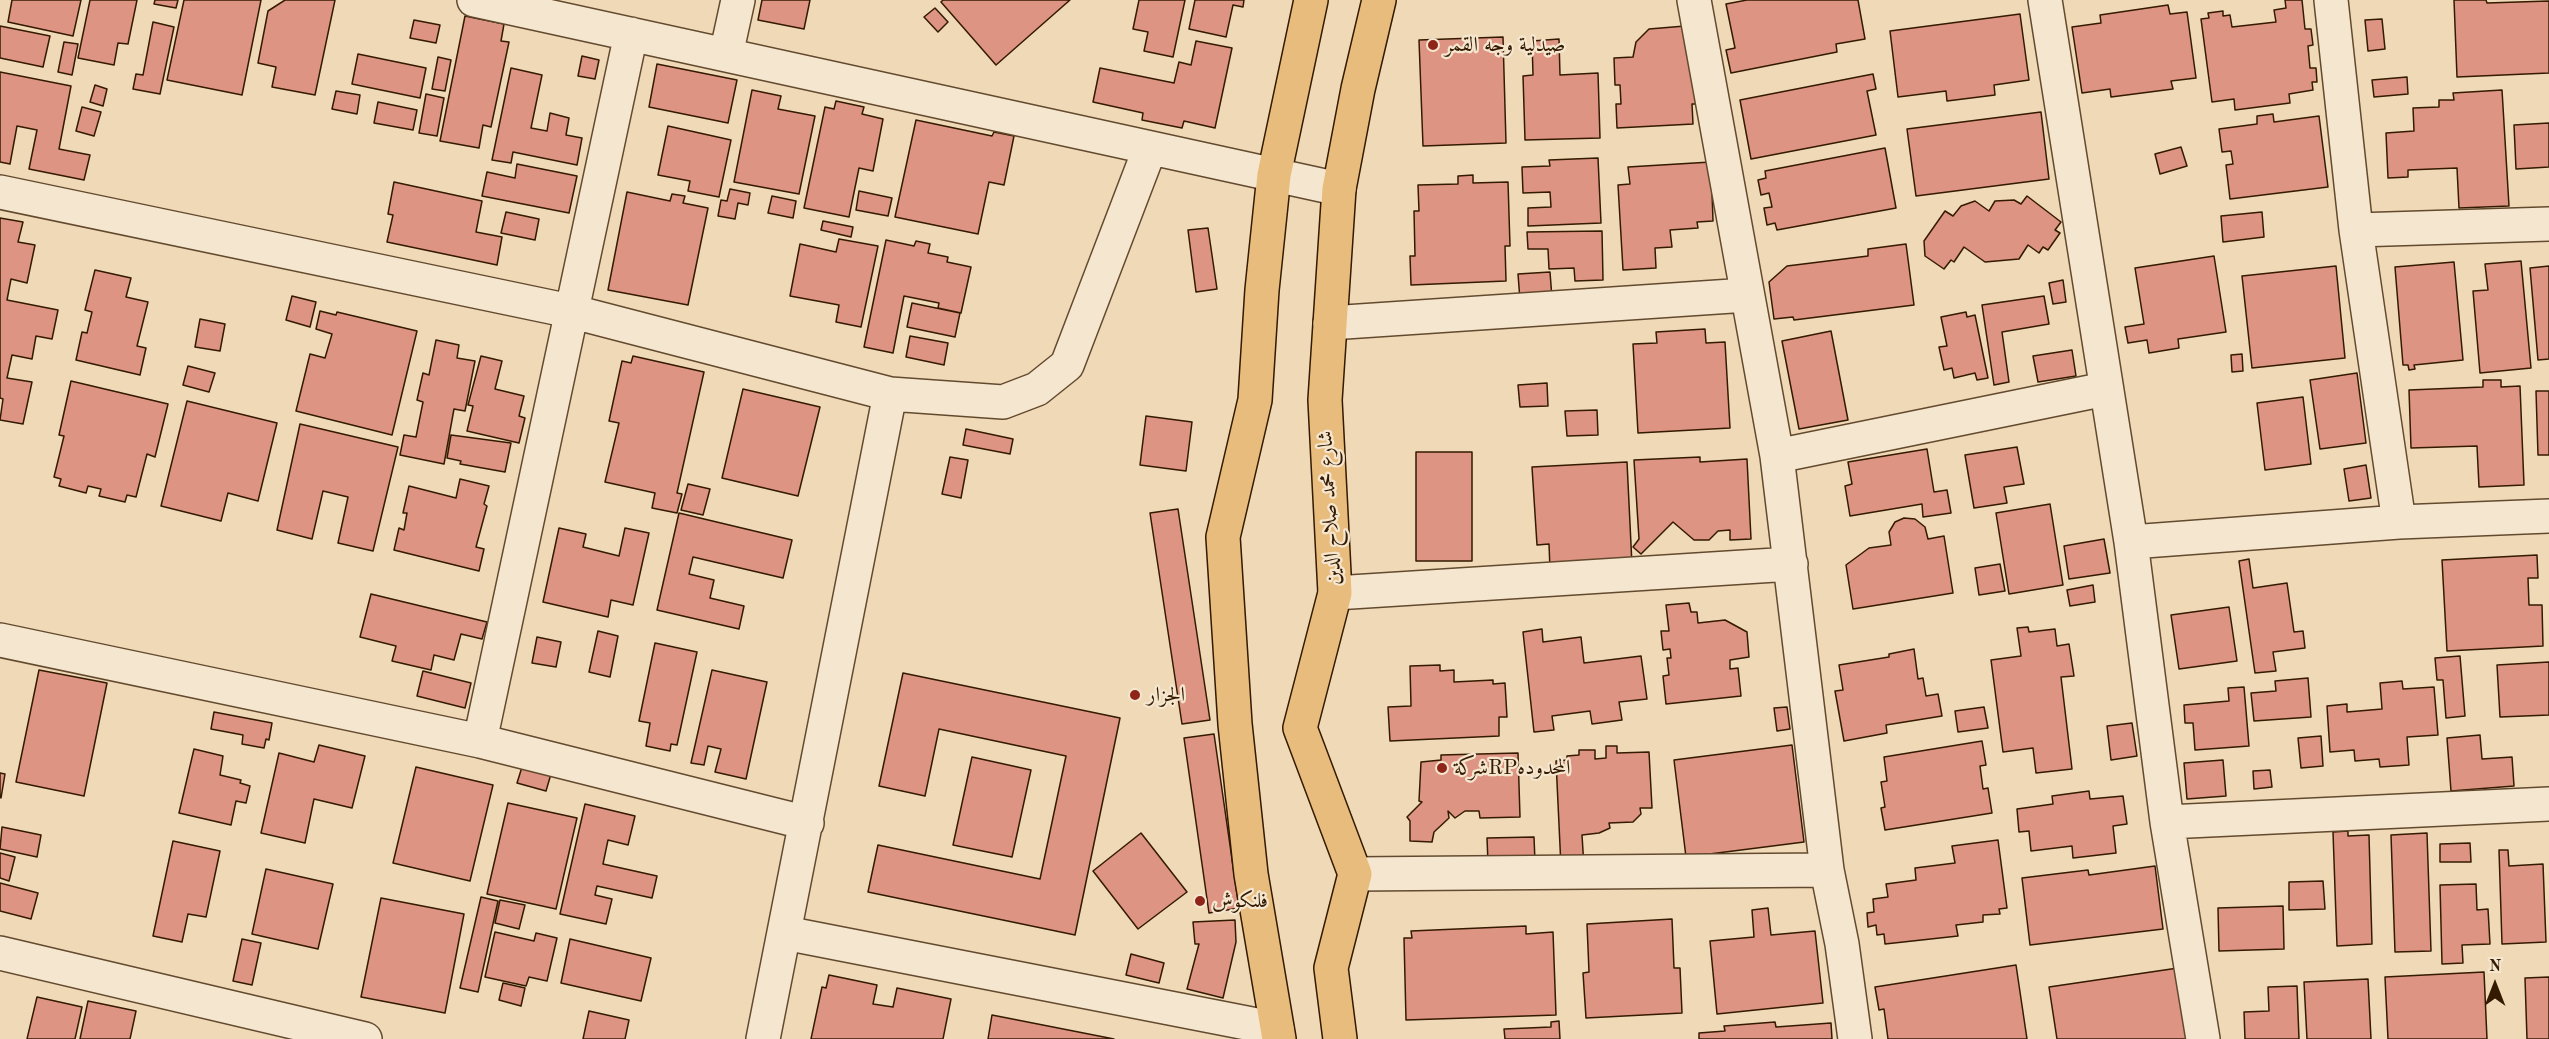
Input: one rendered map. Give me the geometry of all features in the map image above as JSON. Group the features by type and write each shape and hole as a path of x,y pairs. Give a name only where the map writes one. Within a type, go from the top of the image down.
{"main road":[{"path":"1278,1034 1251,874 1235,724 1223,537 1255,400 1262,290 1274,175 1311,0"},
{"name":"شارع محمد صلاح الدين","path":"1355,874 1300,728 1335,593 1325,400 1339,189 1358,88 1379,0"},
{"path":"1340,1039 1331,968 1355,874"}],"street":[{"path":"474,0 1339,189"},
{"path":"726,55 738,0"},
{"path":"1694,0 1777,456 1827,870 1842,944 1855,1039"},
{"path":"2045,0 2131,542 2167,822 2203,1039"},
{"path":"2331,0 2356,230 2399,522"},
{"path":"480,741 631,34"},
{"path":"0,192 570,311 891,394 1004,402 1037,388 1067,365 1150,148"},
{"path":"2356,230 2549,224"},
{"path":"1330,323 1748,295"},
{"path":"1777,456 2105,388"},
{"path":"763,1039 891,394"},
{"path":"2131,542 2399,522 2549,516"},
{"path":"1335,593 1791,564"},
{"path":"0,640 480,741 807,823"},
{"path":"2167,822 2549,804"},
{"path":"1355,874 1827,870"},
{"path":"785,933 1278,1034"},
{"path":"0,953 365,1039"}],"building":[{"path":"12,0 81,0 73,36 8,22"},
{"path":"90,0 137,0 128,44 118,43 114,65 78,58"},
{"path":"155,0 178,0 176,8 154,4"},
{"path":"184,0 261,0 242,95 167,80"},
{"path":"285,0 335,0 315,95 272,87 276,67 258,63 268,11"},
{"path":"762,0 810,0 804,29 758,20"},
{"path":"943,0 1070,0 996,65 941,2"},
{"path":"1139,0 1185,0 1173,57 1144,51 1148,32 1133,29"},
{"path":"1195,0 1244,0 1243,7 1233,5 1226,37 1189,29"},
{"path":"1747,0 1858,0 1865,39 1836,44 1837,52 1731,73 1726,50 1735,48 1726,4"},
{"path":"2285,0 2302,0 2305,29 2311,29 2313,45 2308,46 2310,68 2316,68 2317,82 2312,82 2313,90 2289,94 2290,103 2235,110 2234,99 2212,102 2201,19 2209,18 2208,13 2223,11 2223,16 2230,15 2232,27 2276,22 2274,10 2286,8"},
{"path":"2454,0 2486,0 2487,3 2549,1 2549,73 2457,77"},
{"path":"2168,5 2170,14 2187,12 2196,78 2171,81 2173,89 2111,97 2110,89 2082,93 2072,27 2101,23 2100,15"},
{"path":"935,8 948,22 938,32 924,17"},
{"path":"2020,14 2029,80 1994,85 1995,95 1947,101 1946,91 1898,97 1890,31"},
{"path":"465,16 504,24 501,41 509,42 491,127 483,125 479,148 440,141"},
{"path":"2382,19 2385,49 2368,51 2365,20"},
{"path":"414,20 440,25 436,43 410,38"},
{"path":"153,22 174,27 160,94 133,89 136,74 143,75"},
{"path":"1697,25 1701,104 1692,104 1693,124 1617,128 1616,104 1621,104 1620,85 1615,85 1614,58 1633,57 1636,42 1649,29"},
{"path":"0,26 50,36 43,67 0,58"},
{"path":"1503,37 1506,143 1423,146 1419,40"},
{"path":"1559,39 1560,75 1598,73 1600,138 1525,140 1523,76 1533,75 1532,41"},
{"path":"1196,41 1232,48 1215,128 1184,121 1182,128 1142,120 1143,113 1093,102 1100,68 1174,83 1179,62 1191,65"},
{"path":"64,42 78,44 72,75 58,72"},
{"path":"358,54 426,68 420,98 352,84"},
{"path":"582,56 599,60 595,79 578,76"},
{"path":"438,57 451,60 445,91 432,89"},
{"path":"657,64 737,80 728,123 649,107"},
{"path":"511,68 542,75 531,128 547,131 550,113 569,118 566,135 582,138 577,165 513,152 511,163 492,160"},
{"path":"0,72 71,86 59,149 90,155 84,180 29,169 37,130 17,126 10,164 0,162"},
{"path":"1873,74 1876,89 1867,91 1876,135 1751,159 1740,100"},
{"path":"2407,77 2408,94 2374,97 2372,80"},
{"path":"95,85 107,89 103,106 90,102"},
{"path":"752,90 781,96 778,109 815,116 799,194 734,182"},
{"path":"2502,90 2509,206 2459,208 2457,168 2408,170 2408,177 2388,178 2386,133 2414,131 2413,108 2439,107 2439,100 2454,100 2453,93"},
{"path":"336,91 360,95 357,114 332,109"},
{"path":"426,94 444,98 437,136 419,133"},
{"path":"836,101 864,107 862,114 883,119 873,171 859,168 849,217 804,208 825,107 834,109"},
{"path":"378,102 417,110 413,130 374,123"},
{"path":"82,107 101,112 94,136 76,131"},
{"path":"2041,112 2049,179 1916,196 1907,129"},
{"path":"2273,114 2274,122 2319,116 2328,187 2230,199 2226,165 2233,164 2231,151 2222,152 2219,129 2257,124 2257,116"},
{"path":"916,120 992,136 994,132 1014,136 1004,185 989,182 978,234 895,217"},
{"path":"2549,123 2549,167 2516,169 2514,125"},
{"path":"668,126 731,140 719,197 688,191 690,181 658,175"},
{"path":"2181,147 2187,166 2160,174 2155,154"},
{"path":"1885,148 1896,208 1777,230 1775,223 1767,225 1764,208 1772,207 1769,193 1761,195 1758,180 1766,178 1765,171"},
{"path":"1598,158 1601,223 1528,226 1528,208 1551,207 1550,192 1523,193 1522,167 1550,166 1549,160"},
{"path":"1711,162 1713,221 1697,222 1698,228 1670,230 1672,247 1655,248 1656,268 1623,270 1618,185 1630,184 1628,167"},
{"path":"517,164 577,176 569,213 482,196 487,172 515,178"},
{"path":"1473,175 1473,183 1508,182 1510,246 1505,246 1506,281 1411,285 1410,256 1415,256 1414,211 1419,211 1418,185 1458,184 1458,176"},
{"path":"394,182 482,201 476,232 502,237 497,265 387,242 393,215 388,214"},
{"path":"730,189 750,193 748,205 738,203 735,219 718,216 721,200 727,201"},
{"path":"859,191 892,198 888,216 856,210"},
{"path":"627,192 670,201 672,194 685,196 683,203 708,208 688,305 608,290"},
{"path":"772,196 796,201 793,218 768,213"},
{"path":"2027,196 2061,222 2055,230 2060,233 2048,250 2043,247 2039,253 2028,245 2019,259 1985,262 1964,247 1954,262 1951,260 1944,269 1925,256 1924,241 1945,211 1953,216 1961,206 1975,201 1989,211 1995,201 2014,200 2021,204"},
{"path":"506,212 539,219 535,240 501,233"},
{"path":"2262,212 2264,237 2223,242 2221,216"},
{"path":"0,218 23,222 18,242 35,245 27,283 11,279 7,300 58,310 52,339 36,336 32,359 12,355 7,378 32,382 23,424 0,420 3,399 0,398"},
{"path":"823,221 853,227 851,237 821,230"},
{"path":"1208,228 1217,289 1196,292 1188,230"},
{"path":"1602,231 1603,280 1575,281 1574,268 1549,269 1548,249 1528,249 1527,232"},
{"path":"839,239 878,246 861,327 836,322 839,305 790,296 800,244 836,252"},
{"path":"886,240 914,246 916,241 930,244 928,253 948,257 947,262 971,267 961,313 938,308 939,303 904,296 893,353 864,347"},
{"path":"1906,244 1914,305 1794,320 1793,317 1774,319 1769,282 1787,266 1868,256 1868,249"},
{"path":"2214,256 2226,332 2178,339 2179,348 2149,353 2147,340 2128,343 2125,327 2144,324 2135,268"},
{"path":"2521,261 2531,368 2480,373 2473,291 2488,290 2485,264"},
{"path":"2454,262 2463,360 2414,365 2415,369 2409,370 2408,365 2403,365 2395,267"},
{"path":"2336,266 2345,358 2252,368 2242,276"},
{"path":"2549,266 2549,359 2538,360 2530,268"},
{"path":"95,270 131,278 126,297 148,302 137,346 146,348 140,375 76,360 82,332 87,333 92,312 85,310"},
{"path":"1550,272 1552,298 1520,300 1518,274"},
{"path":"2063,280 2066,302 2053,304 2049,283"},
{"path":"292,296 316,302 310,327 286,320"},
{"path":"2044,296 2049,324 2002,332 2009,382 1994,385 1982,305"},
{"path":"912,303 960,313 955,337 907,327"},
{"path":"320,311 336,315 337,312 417,331 392,435 296,411 310,354 325,358 332,334 316,329"},
{"path":"1966,312 1967,317 1975,315 1988,378 1977,380 1975,373 1954,378 1952,368 1944,370 1939,347 1947,346 1941,317"},
{"path":"200,319 225,324 220,351 195,347"},
{"path":"1705,329 1706,343 1725,342 1730,428 1638,433 1633,344 1657,343 1656,332"},
{"path":"1831,331 1848,420 1799,429 1782,341"},
{"path":"910,336 948,343 944,365 906,357"},
{"path":"436,340 459,345 457,358 475,361 465,411 454,409 444,464 400,455 404,435 416,437 423,402 417,400 423,373 429,375"},
{"path":"2072,350 2076,376 2038,382 2033,356"},
{"path":"2242,354 2243,371 2232,372 2231,355"},
{"path":"481,356 502,361 495,389 524,396 519,416 525,418 519,443 467,431 473,406 468,405"},
{"path":"633,356 704,372 677,493 682,494 677,513 652,508 655,493 605,482 619,423 609,421 622,361 631,363"},
{"path":"188,366 215,373 209,392 183,385"},
{"path":"2357,373 2366,443 2320,449 2310,380"},
{"path":"2483,380 2501,380 2501,387 2520,386 2524,485 2479,487 2477,446 2411,448 2409,390 2483,387"},
{"path":"71,381 168,404 155,457 147,454 136,497 127,495 125,502 99,496 101,489 88,486 86,493 59,486 61,479 54,477 64,436 59,435"},
{"path":"1547,383 1548,406 1520,407 1518,385"},
{"path":"743,389 820,407 798,496 722,478"},
{"path":"2536,391 2549,391 2549,455 2538,455"},
{"path":"2303,397 2311,464 2265,470 2257,403"},
{"path":"187,401 277,423 258,501 228,493 221,521 161,506"},
{"path":"1597,410 1598,435 1567,436 1565,411"},
{"path":"1146,416 1192,422 1186,471 1140,465"},
{"path":"300,424 398,447 373,551 338,543 348,497 323,491 312,539 277,530"},
{"path":"966,429 1013,439 1010,454 963,445"},
{"path":"451,435 511,443 505,472 460,464 461,461 447,458"},
{"path":"2017,447 2024,484 2004,487 2007,503 1974,508 1965,455"},
{"path":"1927,449 1934,492 1947,490 1951,513 1923,517 1922,504 1850,516 1845,486 1852,484 1848,462"},
{"path":"1416,452 1472,452 1472,561 1416,561"},
{"path":"950,457 968,460 961,498 942,494"},
{"path":"1700,457 1700,462 1747,459 1751,539 1730,540 1730,530 1718,531 1709,540 1694,540 1673,522 1641,554 1633,547 1639,539 1634,460"},
{"path":"1627,462 1632,565 1550,569 1549,544 1537,545 1532,467"},
{"path":"2366,465 2371,498 2349,501 2344,469"},
{"path":"460,479 489,486 484,504 487,506 476,547 484,549 479,571 394,550 399,528 404,530 407,513 403,513 409,486 456,498"},
{"path":"688,484 710,489 703,515 681,510"},
{"path":"2050,504 2063,585 2009,594 1996,513"},
{"path":"1178,509 1210,720 1182,724 1150,513"},
{"path":"679,513 792,540 783,578 693,557 689,574 714,580 710,598 744,606 739,629 657,610"},
{"path":"1904,518 1915,519 1925,527 1928,539 1944,536 1953,593 1853,609 1846,565 1869,548 1891,545 1889,532 1895,522"},
{"path":"559,528 586,534 583,547 619,556 625,528 649,533 633,605 611,600 608,617 543,602"},
{"path":"2104,539 2110,573 2069,579 2064,546"},
{"path":"2537,555 2538,578 2528,578 2529,605 2542,605 2543,646 2447,651 2442,560"},
{"path":"2249,559 2253,588 2287,583 2294,632 2303,631 2305,648 2273,652 2276,671 2255,673 2239,561"},
{"path":"2000,564 2005,591 1979,595 1975,568"},
{"path":"2093,585 2095,602 2070,606 2067,590"},
{"path":"371,594 487,622 482,639 461,634 454,660 434,655 431,670 392,661 396,646 360,637"},
{"path":"1689,603 1691,612 1697,612 1698,623 1725,620 1747,632 1749,657 1730,660 1730,669 1738,668 1741,696 1666,704 1663,676 1669,675 1667,658 1671,658 1670,649 1663,650 1661,631 1669,631 1666,605"},
{"path":"2229,607 2237,661 2179,669 2171,615"},
{"path":"2028,627 2029,632 2055,629 2057,646 2069,644 2074,676 2061,677 2072,769 2036,773 2033,748 2003,752 1991,660 2021,656 2017,628"},
{"path":"1542,629 1543,642 1581,637 1584,663 1641,656 1647,699 1619,702 1622,720 1592,724 1590,711 1552,716 1554,730 1534,732 1523,632"},
{"path":"598,631 618,636 610,677 589,672"},
{"path":"537,637 561,642 556,667 532,663"},
{"path":"655,643 697,652 677,745 671,744 670,751 646,746 650,723 639,721"},
{"path":"1914,649 1918,679 1923,678 1926,696 1938,694 1942,716 1886,725 1887,733 1844,741 1835,691 1843,690 1839,665 1889,657 1889,654"},
{"path":"2460,656 2465,716 2446,718 2443,680 2437,680 2435,658"},
{"path":"2549,662 2549,715 2500,717 2497,665"},
{"path":"1440,665 1440,671 1454,670 1454,682 1493,680 1493,684 1505,683 1507,717 1499,717 1499,736 1390,741 1388,707 1411,706 1410,666"},
{"path":"39,670 107,683 84,796 16,782"},
{"path":"712,670 767,682 746,779 715,772 721,749 708,746 704,765 691,763"},
{"path":"423,671 471,683 465,708 417,696"},
{"path":"903,673 1120,718 1075,935 868,892 878,845 1040,879 1066,756 939,729 925,796 879,786"},
{"path":"2308,678 2311,717 2254,721 2251,693 2276,691 2275,681"},
{"path":"2402,681 2403,689 2434,687 2438,735 2407,737 2409,765 2380,767 2379,759 2355,761 2354,750 2330,752 2327,706 2347,704 2347,712 2382,709 2380,683"},
{"path":"2244,687 2249,746 2195,750 2193,723 2185,723 2184,705 2229,701 2228,688"},
{"path":"1787,707 1790,729 1777,731 1774,708"},
{"path":"1984,707 1988,728 1958,732 1955,711"},
{"path":"214,712 272,723 269,740 266,739 264,748 242,744 243,735 211,729"},
{"path":"2132,723 2137,756 2111,760 2107,726"},
{"path":"1214,734 1239,908 1209,913 1184,738"},
{"path":"2480,735 2482,759 2512,757 2514,786 2451,791 2447,738"},
{"path":"2321,736 2323,766 2301,768 2298,738"},
{"path":"1982,741 1986,765 1980,766 1983,789 1988,788 1992,813 1885,830 1881,808 1885,807 1881,782 1887,781 1884,757"},
{"path":"319,745 365,756 352,808 314,799 305,843 261,833 279,753 314,762"},
{"path":"1792,745 1804,842 1686,857 1674,760"},
{"path":"1606,746 1617,746 1617,753 1649,752 1652,808 1640,808 1641,814 1633,822 1609,823 1610,828 1599,833 1582,835 1584,867 1561,867 1556,761 1567,760 1567,756 1579,755 1579,750 1595,750 1595,759 1606,758"},
{"path":"194,749 223,756 220,775 241,780 240,783 250,786 246,803 236,801 231,825 179,813"},
{"path":"1518,753 1520,817 1480,818 1479,811 1465,811 1455,818 1448,811 1449,818 1434,832 1432,842 1410,841 1410,821 1407,817 1422,802 1419,801 1421,762 1441,760 1441,755"},
{"path":"972,757 1031,770 1012,857 953,845"},
{"path":"2223,760 2226,796 2187,799 2184,763"},
{"path":"416,767 493,785 470,881 393,863"},
{"path":"522,767 551,774 546,791 517,783"},
{"path":"2270,770 2272,787 2254,789 2253,771"},
{"path":"0,773 5,774 1,798 0,797"},
{"path":"2089,791 2090,799 2123,796 2127,824 2113,826 2116,853 2073,858 2072,846 2031,851 2029,831 2019,832 2017,809 2053,804 2052,796"},
{"path":"508,803 577,818 556,909 487,894"},
{"path":"585,804 635,816 628,845 608,840 603,864 657,876 652,898 597,886 595,895 612,899 606,924 560,914"},
{"path":"2,827 41,835 37,857 0,849"},
{"path":"2348,831 2348,836 2369,835 2372,944 2337,946 2333,832"},
{"path":"1141,833 1187,892 1138,929 1093,871"},
{"path":"2427,833 2431,951 2395,952 2391,835"},
{"path":"1534,837 1535,862 1488,863 1487,838"},
{"path":"1998,840 2007,908 1999,909 2000,914 1983,915 1983,922 1956,925 1958,936 1885,944 1884,934 1877,935 1876,925 1868,927 1867,913 1874,912 1873,899 1888,897 1886,884 1916,880 1915,868 1955,863 1952,846"},
{"path":"173,841 220,851 206,917 188,914 182,942 153,936"},
{"path":"2470,843 2471,862 2440,862 2440,844"},
{"path":"2499,850 2508,850 2509,866 2543,864 2546,942 2502,944"},
{"path":"0,853 15,857 9,881 0,878"},
{"path":"2155,866 2163,929 2030,945 2022,878 2088,870 2089,875"},
{"path":"266,869 333,884 318,949 252,934"},
{"path":"2323,881 2325,909 2289,910 2289,882"},
{"path":"0,883 38,893 31,919 0,911"},
{"path":"2476,884 2477,910 2488,909 2490,944 2462,945 2463,963 2442,964 2440,885"},
{"path":"481,897 498,901 478,992 460,988"},
{"path":"381,898 464,914 445,1013 361,997"},
{"path":"500,900 525,905 519,929 495,923"},
{"path":"2283,906 2284,949 2219,951 2218,908"},
{"path":"1768,908 1771,935 1815,931 1823,1003 1717,1014 1710,941 1754,937 1752,910"},
{"path":"1672,919 1674,968 1680,968 1682,1013 1586,1018 1583,973 1589,972 1587,924"},
{"path":"1235,920 1236,942 1223,998 1187,989 1199,944 1195,944 1193,922"},
{"path":"1526,926 1526,934 1553,932 1556,1015 1406,1020 1404,938 1412,938 1411,931"},
{"path":"495,932 534,941 536,933 557,938 547,981 529,977 526,986 485,977"},
{"path":"242,939 261,943 252,985 233,981"},
{"path":"570,939 651,958 641,1001 561,983"},
{"path":"1131,954 1164,963 1159,983 1126,975"},
{"path":"2016,965 2027,1039 1888,1039 1884,1009 1879,1010 1875,987"},
{"path":"2178,968 2188,1039 2057,1039 2049,987"},
{"path":"2484,972 2487,1039 2388,1039 2385,977"},
{"path":"829,975 877,985 873,1004 893,1007 897,988 951,999 943,1039 811,1039 822,987 826,988"},
{"path":"2549,977 2549,1039 2527,1039 2525,978"},
{"path":"2368,979 2371,1039 2307,1039 2304,982"},
{"path":"503,983 525,988 521,1006 499,1000"},
{"path":"2297,986 2299,1039 2245,1039 2244,1012 2269,1011 2268,987"},
{"path":"37,997 82,1007 75,1039 27,1039"},
{"path":"88,1001 136,1011 130,1039 80,1039"},
{"path":"589,1011 629,1020 625,1039 583,1039"},
{"path":"992,1015 1114,1039 988,1039"},
{"path":"1559,1021 1560,1039 1505,1039 1504,1029 1551,1027 1551,1022"},
{"path":"1775,1022 1776,1027 1831,1023 1832,1039 1699,1039 1699,1033 1725,1031 1724,1026"}],"place":[{"name":"صيدلية وجه القمر","path":"1433,45"},
{"name":"الجزار","path":"1135,695"},
{"name":"شركةRPالمحدوده","path":"1442,768"},
{"name":"فلنكوش","path":"1200,901"}]}
